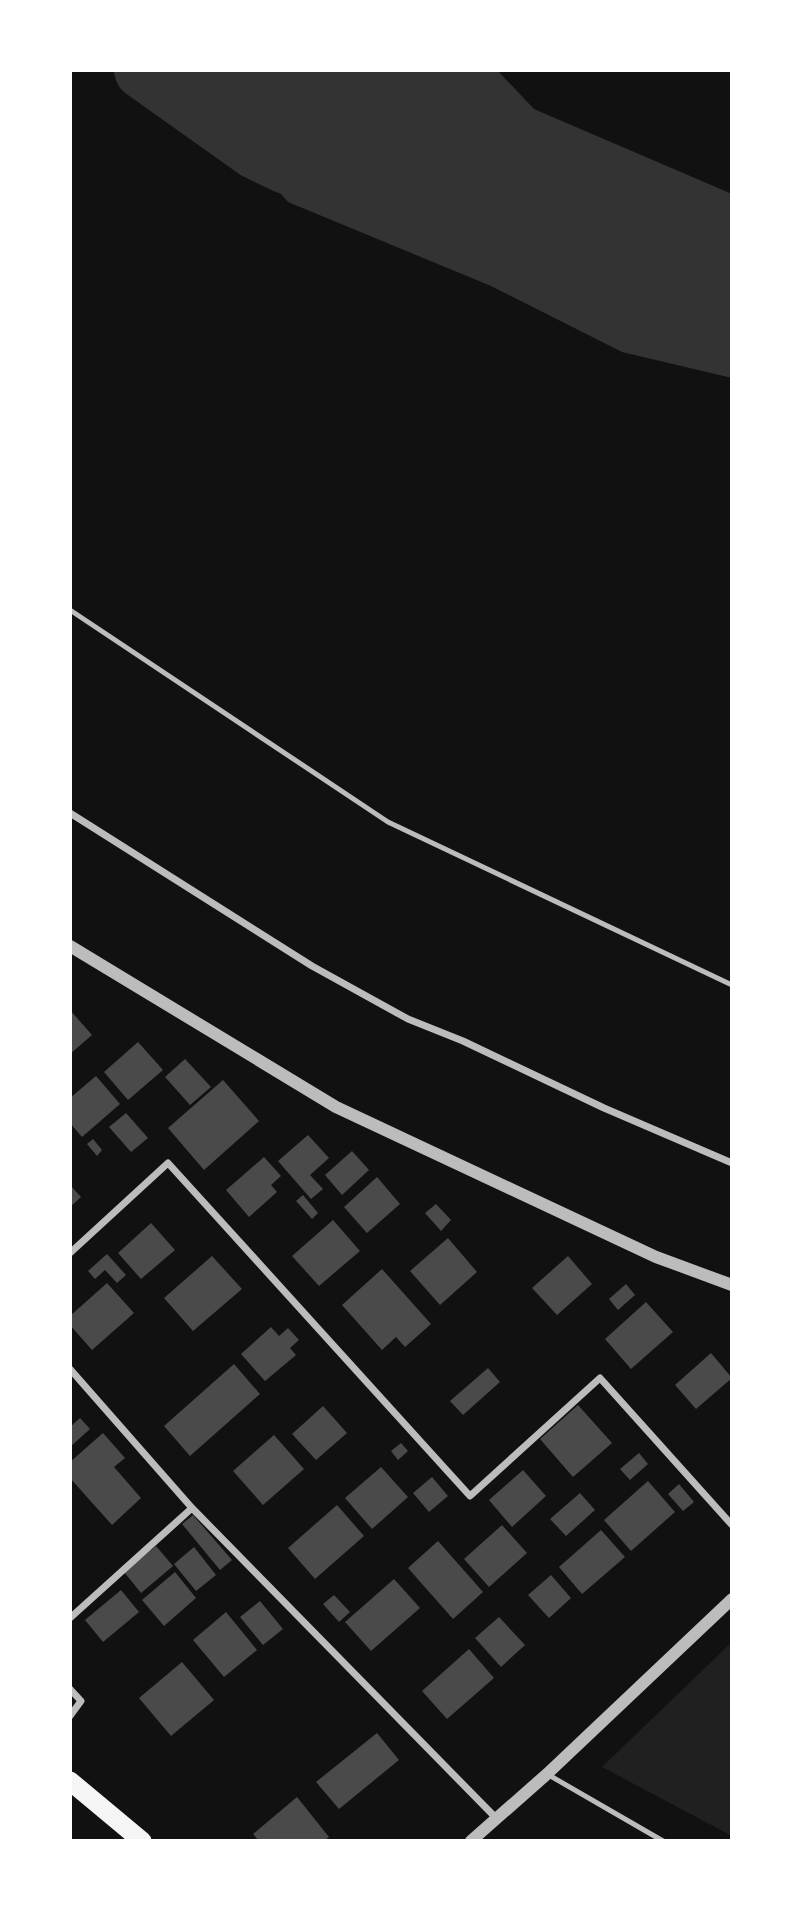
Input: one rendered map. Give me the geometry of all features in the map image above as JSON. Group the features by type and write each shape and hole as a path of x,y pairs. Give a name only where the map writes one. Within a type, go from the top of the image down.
{"highway":[{"path":"70,1781 142,1841"}],"street":[{"path":"70,813 313,966 408,1019 463,1041 604,1108 732,1163"},
{"path":"73,952 336,1108 656,1257 732,1285"},
{"path":"70,1252 169,1163 470,1496 600,1378 732,1525"},
{"path":"70,1369 192,1508 496,1818"},
{"path":"70,1618 192,1508"},
{"path":"471,1841 547,1774 732,1599"},
{"path":"70,1689 81,1701 70,1716"}],"lane":[{"path":"70,610 388,822 732,985"},
{"path":"547,1774 663,1841"}],"shaded area":[{"path":"171,70 497,70 534,109 732,194 732,378 622,352 491,286 288,202"},
{"path":"732,1642 732,1836 602,1767"}],"building":[{"path":"70,1010 92,1035 70,1054"},
{"path":"138,1042 163,1070 128,1100 104,1072"},
{"path":"185,1059 211,1087 190,1105 165,1077"},
{"path":"96,1076 120,1104 82,1137 70,1123 70,1098"},
{"path":"223,1080 259,1121 204,1170 168,1128"},
{"path":"126,1113 148,1138 131,1152 109,1127"},
{"path":"308,1135 329,1158 310,1175 323,1189 311,1199 278,1161"},
{"path":"93,1139 102,1150 97,1156 87,1144"},
{"path":"352,1151 369,1170 342,1195 325,1175"},
{"path":"264,1157 281,1176 271,1185 277,1192 249,1217 226,1190"},
{"path":"377,1177 400,1204 367,1233 344,1207"},
{"path":"70,1185 81,1197 70,1207"},
{"path":"303,1195 318,1213 312,1219 296,1201"},
{"path":"436,1204 451,1220 441,1231 425,1213"},
{"path":"333,1220 360,1251 319,1286 292,1256"},
{"path":"151,1223 175,1250 141,1279 118,1253"},
{"path":"448,1238 477,1272 440,1305 410,1271"},
{"path":"107,1254 126,1275 117,1283 105,1270 95,1279 88,1271"},
{"path":"212,1256 242,1289 193,1331 164,1298"},
{"path":"568,1256 592,1284 557,1315 532,1288"},
{"path":"382,1269 431,1324 405,1347 396,1337 382,1350 342,1305"},
{"path":"107,1283 134,1313 92,1350 70,1325 70,1316"},
{"path":"626,1284 635,1295 618,1310 609,1299"},
{"path":"646,1302 673,1332 631,1369 605,1339"},
{"path":"271,1327 279,1336 288,1328 299,1340 290,1348 296,1355 265,1381 241,1354"},
{"path":"711,1353 732,1378 696,1409 675,1385"},
{"path":"234,1364 260,1394 190,1456 164,1426"},
{"path":"488,1368 500,1382 463,1415 450,1401"},
{"path":"578,1405 612,1443 573,1477 540,1439"},
{"path":"323,1406 347,1433 316,1460 292,1434"},
{"path":"80,1418 90,1429 70,1447 70,1427"},
{"path":"103,1433 125,1458 114,1467 141,1498 112,1525 70,1478 70,1462"},
{"path":"274,1435 304,1469 263,1505 233,1471"},
{"path":"401,1443 408,1451 398,1460 391,1451"},
{"path":"639,1453 648,1464 630,1480 620,1469"},
{"path":"381,1467 408,1497 372,1529 345,1498"},
{"path":"523,1470 546,1496 512,1527 489,1500"},
{"path":"432,1477 448,1496 429,1512 413,1493"},
{"path":"648,1481 675,1512 631,1551 604,1520"},
{"path":"679,1484 694,1502 683,1511 668,1494"},
{"path":"580,1493 595,1510 566,1536 550,1519"},
{"path":"337,1505 364,1536 315,1579 288,1548"},
{"path":"193,1515 232,1560 220,1570 182,1524"},
{"path":"502,1525 527,1553 489,1587 464,1559"},
{"path":"601,1530 625,1557 582,1594 559,1567"},
{"path":"438,1541 483,1592 453,1619 408,1568"},
{"path":"156,1546 173,1566 141,1593 124,1572"},
{"path":"194,1547 216,1575 196,1591 174,1564"},
{"path":"175,1572 196,1598 164,1626 142,1600"},
{"path":"551,1575 571,1598 549,1618 528,1595"},
{"path":"394,1579 420,1608 371,1651 345,1622"},
{"path":"121,1590 139,1612 103,1642 85,1620"},
{"path":"334,1595 350,1612 339,1622 323,1604"},
{"path":"260,1601 283,1629 263,1645 240,1617"},
{"path":"226,1612 257,1650 224,1677 193,1640"},
{"path":"499,1617 525,1645 501,1667 475,1638"},
{"path":"469,1649 494,1678 447,1719 422,1691"},
{"path":"182,1662 214,1700 171,1736 139,1698"},
{"path":"377,1733 399,1760 339,1809 316,1782"},
{"path":"297,1797 329,1837 324,1841 259,1841 253,1834"}],"waterway":[{"path":"143,70 257,151 286,165"}]}
